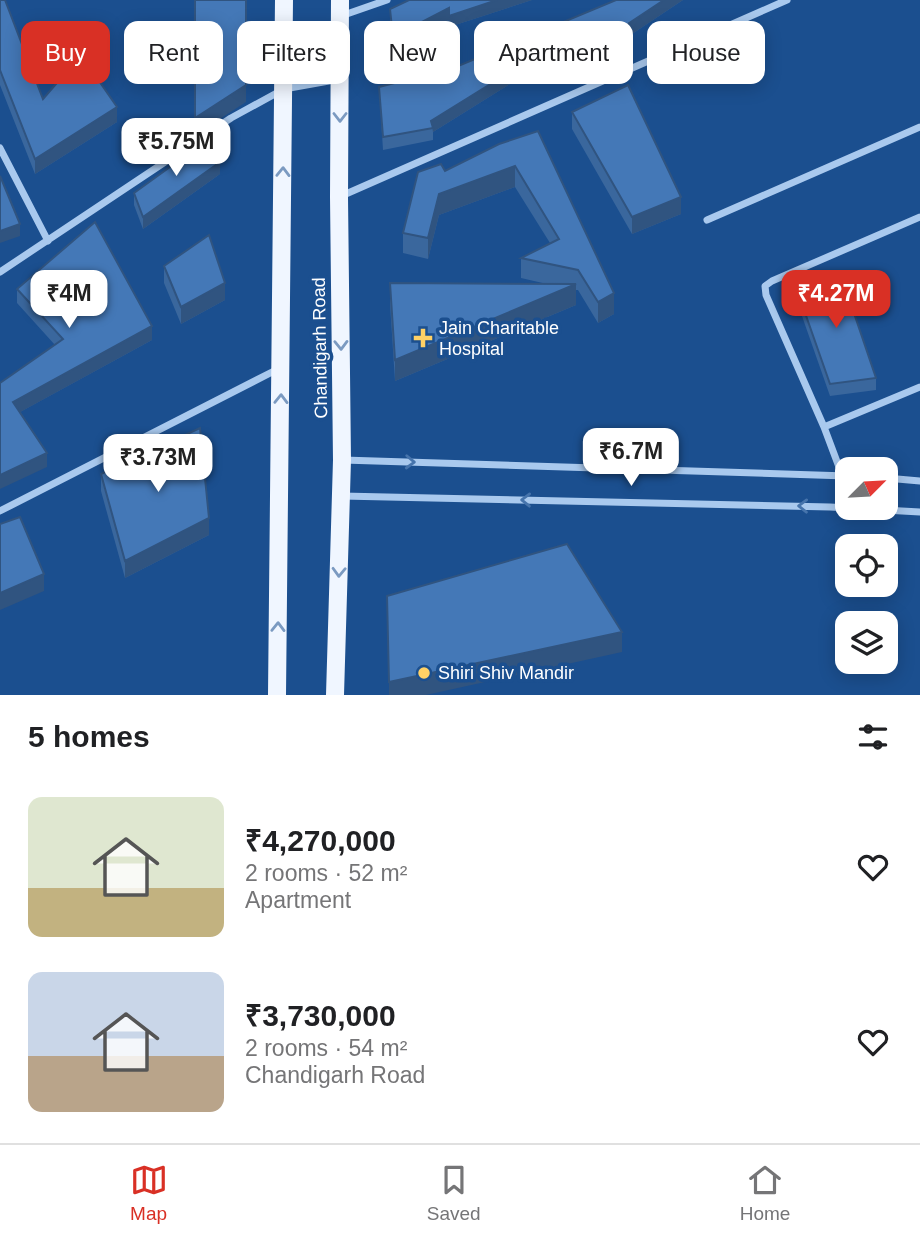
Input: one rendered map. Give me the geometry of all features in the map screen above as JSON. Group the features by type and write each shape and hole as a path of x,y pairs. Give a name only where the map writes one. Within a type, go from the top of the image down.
{"main road":[{"name":"Chandigarh Road","path":"278,695 284,0"},
{"name":"Chandigarh Road","path":"335,695 342,460 340,84"}],"street":[{"path":"340,8 387,0"},
{"path":"339,197 787,0"},
{"path":"0,272 231,118 284,89 312,84"},
{"path":"706,220 920,127"},
{"path":"0,148 48,241"},
{"path":"836,457 766,295 765,286 920,217"},
{"path":"0,511 281,367"},
{"path":"824,428 920,387"},
{"path":"342,460 835,475"},
{"path":"898,479 920,481"},
{"path":"341,496 830,507 920,512"}],"building":[{"path":"0,0 5,0 21,42 21,84 37,84 43,99 56,84 101,84 117,107 35,159 0,70"},
{"path":"195,0 246,0 246,21 237,21 237,84 246,85 195,118 195,84 223,84 223,21 195,21"},
{"path":"409,0 497,0 449,16 449,8 424,21 391,21 390,9"},
{"path":"616,0 664,0 632,21 566,21"},
{"path":"474,59 474,84 490,84 431,121 433,128 383,137 379,87 391,84 460,84 460,65"},
{"path":"628,85 681,197 632,217 572,112"},
{"path":"538,131 614,293 598,302 578,270 521,258 559,239 515,166 439,194 428,238 403,233 418,172 441,164 445,171 499,144"},
{"path":"206,141 220,162 143,217 134,193"},
{"path":"0,176 20,224 0,231"},
{"path":"95,222 152,326 13,402 47,453 0,475 0,383 63,339 17,289"},
{"path":"209,235 225,283 181,307 164,266"},
{"path":"840,272 876,378 830,384 796,287"},
{"path":"390,283 576,284 395,360"},
{"path":"200,428 209,518 125,561 101,474"},
{"path":"20,517 44,574 0,593 0,524"},
{"path":"567,544 622,632 389,682 387,596"}],"place":[{"name":"Jain Charitable Hospital","path":"423,338"},
{"name":"Shiri Shiv Mandir","path":"424,673"}]}
